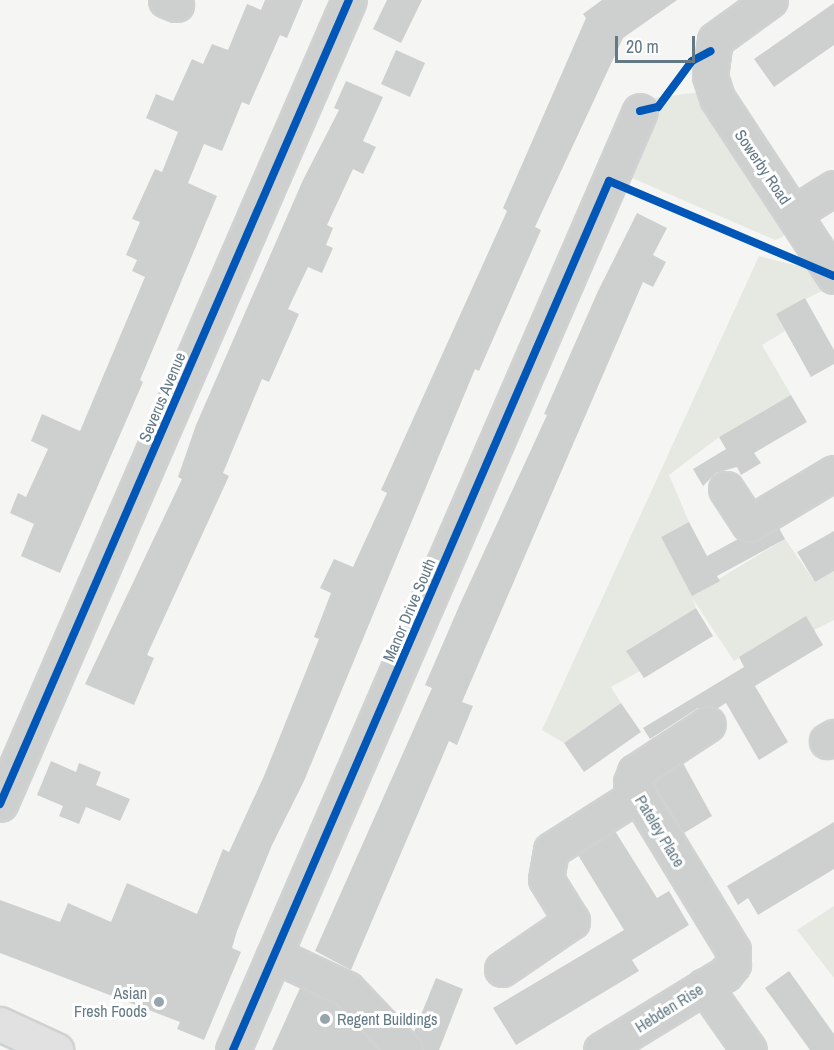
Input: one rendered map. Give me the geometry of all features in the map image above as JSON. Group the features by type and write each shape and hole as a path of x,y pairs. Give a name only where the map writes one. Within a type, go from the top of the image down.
{"main road":[{"path":"0,1024 44,1047"}],"street":[{"name":"Severus Avenue","path":"0,804 349,0"},
{"name":"Sowerby Road","path":"770,0 726,30 711,51 710,76 717,98 834,276"},
{"name":"Manor Drive South","path":"233,1050 640,111"},
{"path":"794,213 834,188"},
{"path":"726,489 749,524 834,473"},
{"name":"Pateley Place","path":"708,724 635,772 631,783 733,950 734,964"},
{"path":"502,969 572,921 546,879 551,850 638,795"},
{"path":"274,955 346,989 405,1050"},
{"name":"Hebden Rise","path":"601,1050 704,986 734,964"},
{"path":"704,986 749,1050"}],"shaded area":[{"path":"701,92 786,232 782,237 775,240 623,174 653,98"},
{"path":"759,256 806,268 824,290 776,314 785,331 762,345 791,395 719,437 669,475 689,522 661,537 692,595 785,539 815,582 834,571 834,620 814,630 806,617 734,661 693,599 696,608 627,650 640,671 611,687 621,703 564,743 542,730"},
{"path":"834,906 834,978 797,930"}],"building":[{"path":"265,0 303,0 287,38 280,35 249,105 242,102 222,151 204,144 188,183 217,196 140,380 143,382 60,573 21,556 34,524 10,513 18,493 26,497 48,449 31,441 42,414 80,431 145,277 132,271 137,260 126,255 140,222 132,219 155,169 162,172 178,132 146,118 156,94 173,101 192,59 203,64 212,44 228,50 247,4 261,10"},
{"path":"387,0 422,0 401,43 373,29"},
{"path":"602,0 677,0 623,38 535,227 541,230 479,371 475,369 304,781 272,845 232,948 241,952 204,1040 177,1029 180,1022 0,953 0,900 60,922 68,903 111,922 127,883 197,914 223,849 229,852 264,776 319,639 314,637 331,593 320,588 334,559 353,567 387,493 381,490 507,211 503,208 586,18 583,14"},
{"path":"834,3 834,45 774,87 754,59"},
{"path":"396,50 425,63 410,97 381,84"},
{"path":"346,81 383,97 363,141 376,147 363,174 353,169 327,225 333,228 326,245 333,248 322,273 308,267 288,309 299,314 269,382 262,379 223,473 229,476 147,655 154,658 134,705 85,684 182,479 178,477 196,425 303,180 339,110 334,108"},
{"path":"637,213 667,228 653,255 666,262 653,287 643,282 462,702 473,706 457,745 449,741 351,970 315,951 432,688 425,685 460,604 547,415 544,414 598,291"},
{"path":"805,298 834,350 834,364 811,377 776,314"},
{"path":"791,395 807,422 754,453 761,463 741,475 737,467 716,473 703,486 693,469 726,449 719,437"},
{"path":"689,522 707,556 738,539 750,543 779,528 785,539 717,576 720,581 692,596 661,537"},
{"path":"834,531 834,571 815,582 797,552"},
{"path":"696,608 713,636 644,678 626,651"},
{"path":"806,616 823,645 755,686 788,742 759,760 726,703 718,708 698,708 650,739 643,728 744,667 739,657"},
{"path":"621,703 641,732 584,772 564,743"},
{"path":"51,761 76,772 79,763 101,772 96,785 130,799 120,821 86,807 79,824 59,816 63,806 37,795"},
{"path":"683,763 712,816 684,833 653,783"},
{"path":"834,822 834,869 758,915 748,898 738,905 727,886"},
{"path":"615,831 657,898 669,891 689,925 632,960 639,971 516,1045 493,1008 624,930 578,855"},
{"path":"789,971 834,1034 834,1050 810,1050 765,988"},
{"path":"436,978 463,989 439,1050 423,1050 414,1032"},
{"name":"Regent Buildings","path":"300,988 336,1004 379,1050 272,1050"}],"cycle path":[{"path":"0,804 349,0"},
{"path":"640,111 658,107 692,61 711,51"},
{"path":"233,1050 609,181 834,276"}],"place":[{"name":"Asian Fresh Foods","path":"159,1002"},
{"name":"Regent Buildings","path":"325,1019"}]}
